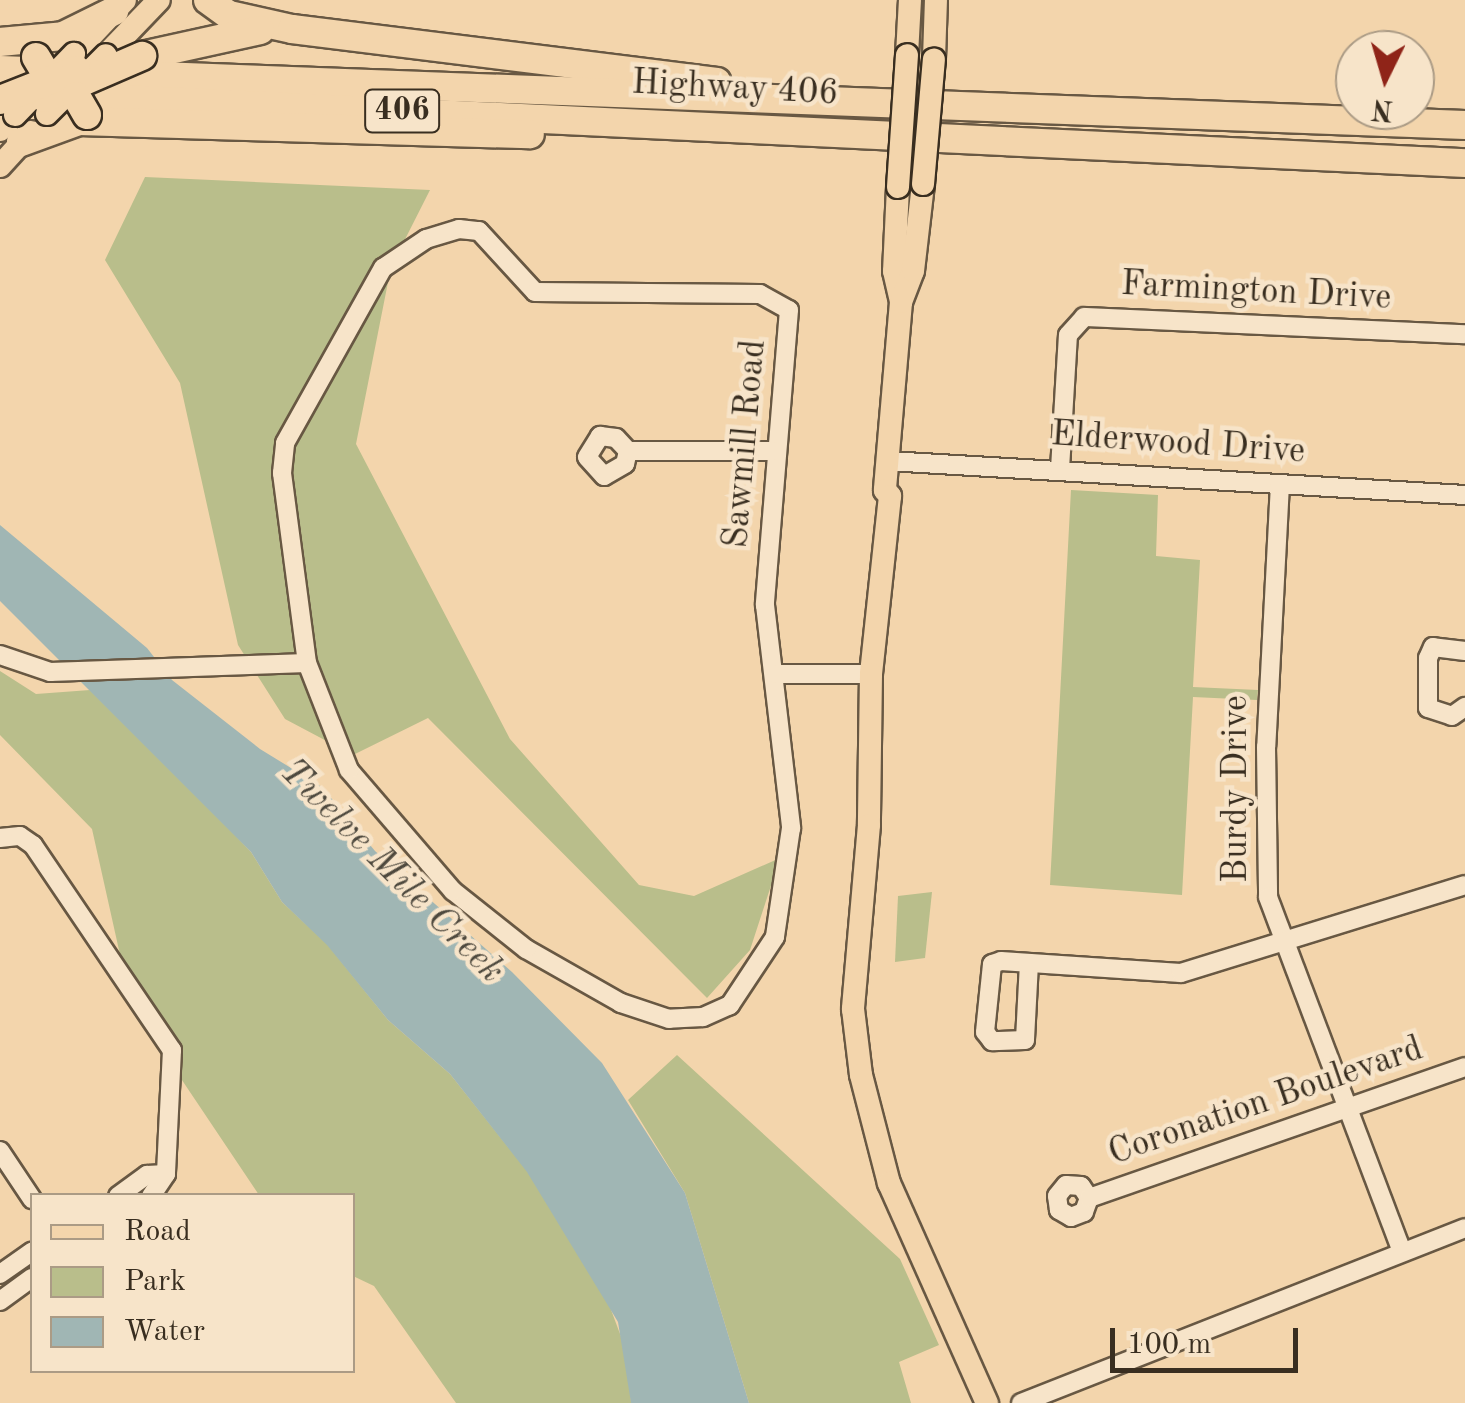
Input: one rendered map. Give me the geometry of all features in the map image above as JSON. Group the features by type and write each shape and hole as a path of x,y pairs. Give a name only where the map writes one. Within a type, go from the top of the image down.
{"highway":[{"path":"208,0 229,15 292,29 882,103"},
{"path":"55,78 218,35 292,29"},
{"path":"0,43 63,36 55,78 59,124 98,118 496,134 804,131"},
{"path":"0,43 55,78 98,118"},
{"name":"Highway 406","path":"0,70 1465,125"},
{"name":"Highway 406","path":"55,78 804,131 1465,163"}],"main road":[{"path":"0,166 55,78 159,0"},
{"path":"901,302 894,270 910,0"},
{"path":"936,0 923,184 913,270 901,302 886,490 890,496 879,571 864,800 869,825 861,950 855,958 854,1009 875,1138 987,1403"}],"street":[{"name":"Sawmill Road","path":"479,231 535,292 775,297 790,318 774,451 764,604 776,674 791,828 775,937 730,1006 702,1017 668,1020 622,1003 526,949 453,890 350,770 306,662 282,473 285,443 383,268 426,238 479,231"},
{"name":"Farmington Drive","path":"1060,470 1068,334 1084,316 1465,334"},
{"path":"628,452 774,451"},
{"name":"Elderwood Drive","path":"888,461 1465,494"},
{"name":"Burdy Drive","path":"1280,484 1265,850 1268,898 1287,938 1345,1112 1402,1251"},
{"path":"1465,650 1432,647 1428,658 1428,708 1452,716 1465,707"},
{"path":"0,655 50,672 253,668 306,662"},
{"path":"776,674 871,674"},
{"path":"0,838 20,836 32,845 172,1050 166,1174 153,1193"},
{"path":"1029,963 1024,1040 992,1040 984,1032 992,964 1029,963 1182,973 1465,885"},
{"name":"Coronation Boulevard","path":"1088,1198 1345,1112 1465,1067"},
{"path":"0,1152 30,1195"},
{"path":"122,1193 147,1176 166,1174"},
{"path":"1021,1403 1465,1228"},
{"path":"0,1274 30,1253"},
{"path":"0,1301 30,1279"}],"green space":[{"path":"145,177 430,190 391,267 356,444 510,739 639,885 694,896 780,858 750,950 707,998 428,718 353,755 285,719 238,645 180,383 105,260"},
{"path":"1071,490 1158,495 1156,556 1200,560 1193,687 1258,690 1257,700 1193,697 1182,895 1050,885"},
{"path":"0,671 36,694 90,690 140,735 251,852 282,902 327,944 388,1020 450,1074 528,1172 604,1291 629,1358 631,1403 456,1403 374,1286 355,1277 355,1193 258,1193 131,1004 92,829 0,735"},
{"path":"932,892 925,958 895,962 898,896"},
{"path":"677,1055 900,1259 939,1345 899,1362 911,1403 749,1403 685,1193 628,1100"}],"water":[{"name":"Twelve Mile Creek","path":"0,525 147,648 172,680 260,749 322,787 375,851 512,972 602,1063 685,1193 749,1403 631,1403 618,1322 527,1172 450,1074 388,1020 327,945 282,902 251,852 0,601"}]}
